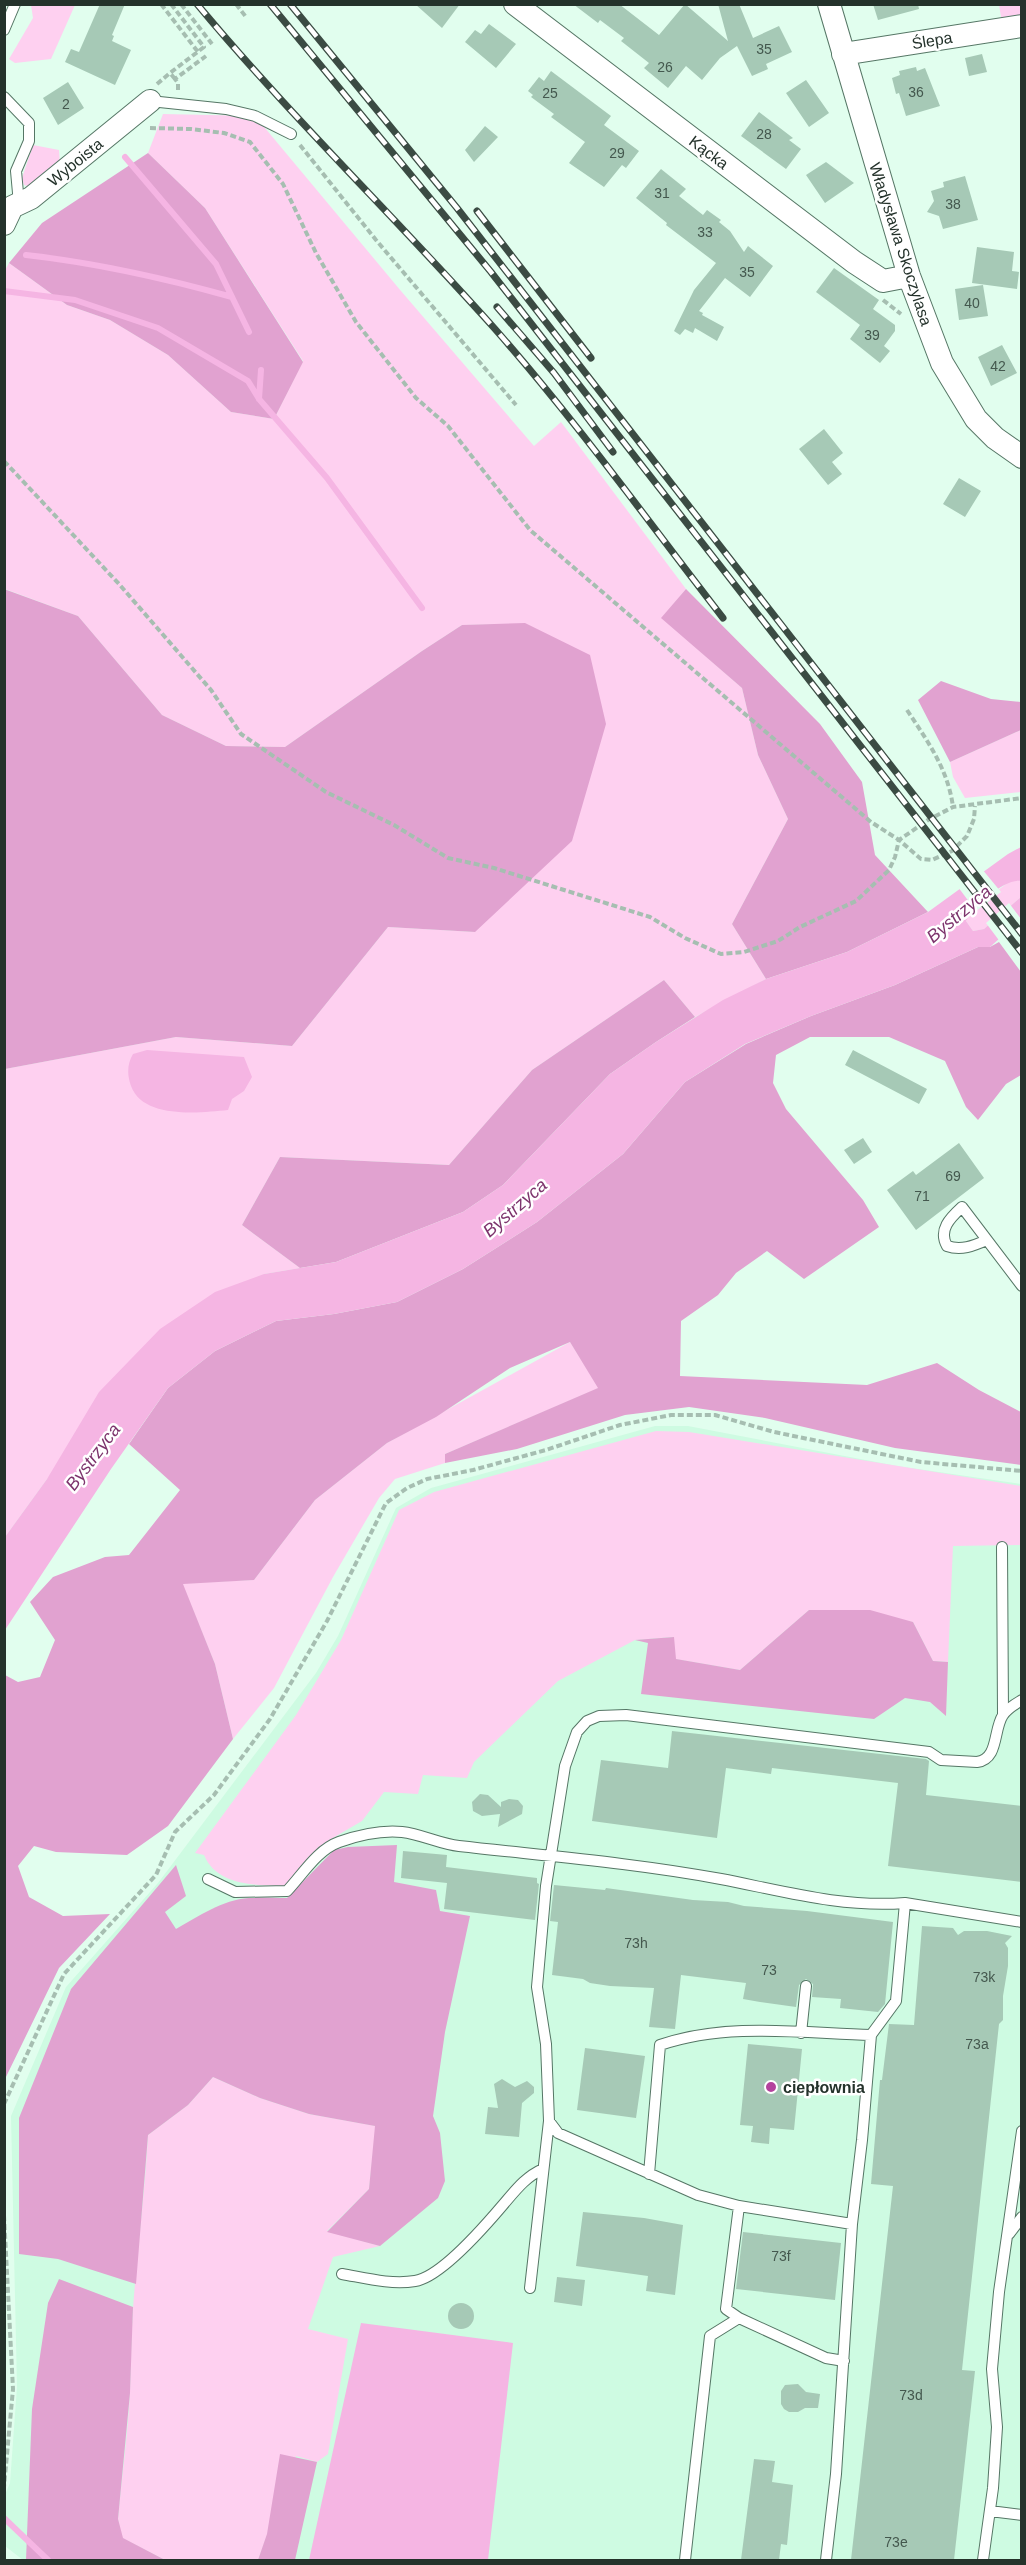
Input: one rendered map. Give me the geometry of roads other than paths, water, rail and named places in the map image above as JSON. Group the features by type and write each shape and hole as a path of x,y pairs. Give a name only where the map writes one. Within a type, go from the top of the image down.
{"street":[{"name":"Kącka","path":"515,4 854,262 884,281 909,276"},
{"name":"Władysława Skoczylasa","path":"828,4 909,276 942,363 976,419 994,438 1022,457"},
{"name":"Ślepa","path":"843,54 1022,26"},
{"name":"Wyboista","path":"10,210 31,198 150,101"}],"lane":[{"path":"4,30 15,4"},
{"path":"4,97 28,123 29,141 16,171 10,210"},
{"path":"150,101 245,113 291,134"},
{"path":"987,1240 1022,1286"},
{"path":"530,2288 549,2121 546,2044 537,1987 551,1856 565,1766 577,1732 587,1721 598,1716 626,1716 929,1752 941,1760 982,1761 990,1755 1003,1716 1002,1547"},
{"path":"1003,1716 1011,1706 1022,1700"},
{"path":"208,1879 235,1892 287,1891 327,1848 369,1834 402,1832 453,1846 610,1862 851,1904 905,1903 1022,1922"},
{"path":"826,2560 836,2474 852,2224 871,2035 896,2001 905,1903"},
{"path":"801,2032 807,1986"},
{"path":"649,2174 660,2045 742,2030 871,2035"},
{"path":"549,2121 558,2133 698,2195 739,2206 852,2224"},
{"path":"984,2560 997,2427 992,2369 999,2292 1022,2131"},
{"path":"342,2274 398,2282 418,2281 442,2267 483,2228 530,2175 543,2169"},
{"path":"739,2206 726,2308 739,2318 826,2358 844,2361"},
{"path":"1009,2234 1022,2217"},
{"path":"685,2560 710,2336 739,2318"},
{"path":"990,2511 1022,2515"}],"water":[{"name":"Bystrzyca","path":"1021,847 1021,881 1014,881 990,894 966,921 973,931 984,929 1021,897 1021,919 990,947 978,947 895,985 811,1016 745,1044 685,1082 623,1154 537,1222 463,1269 397,1302 334,1314 276,1321 215,1351 168,1388 111,1469 5,1630 5,1537 47,1479 99,1392 160,1329 215,1292 264,1274 336,1262 463,1212 503,1185 610,1074 656,1042 723,1000 766,979 847,952 928,912"},
{"path":"147,1050 244,1057 252,1077 244,1091 232,1099 228,1110 173,1112 159,1109 137,1097 129,1078 128,1070 133,1054"},
{"path":"361,2323 513,2343 488,2560 309,2560"}],"waterway":[{"path":"125,157 216,264 249,332"},
{"path":"26,255 130,272 232,297"},
{"path":"4,291 75,300 158,328 248,381 259,399 327,478 422,608"},
{"path":"259,399 261,370"},
{"path":"4,2518 48,2560"}],"railway":[{"path":"197,4 269,87 458,288 525,364 583,435 723,618"},
{"path":"270,4 491,272 1022,953"},
{"path":"290,4 457,208 1022,934"},
{"path":"477,211 591,358"},
{"path":"497,307 554,373 613,452"}],"place":[{"name":"ciepłownia","path":"771,2087"}]}
